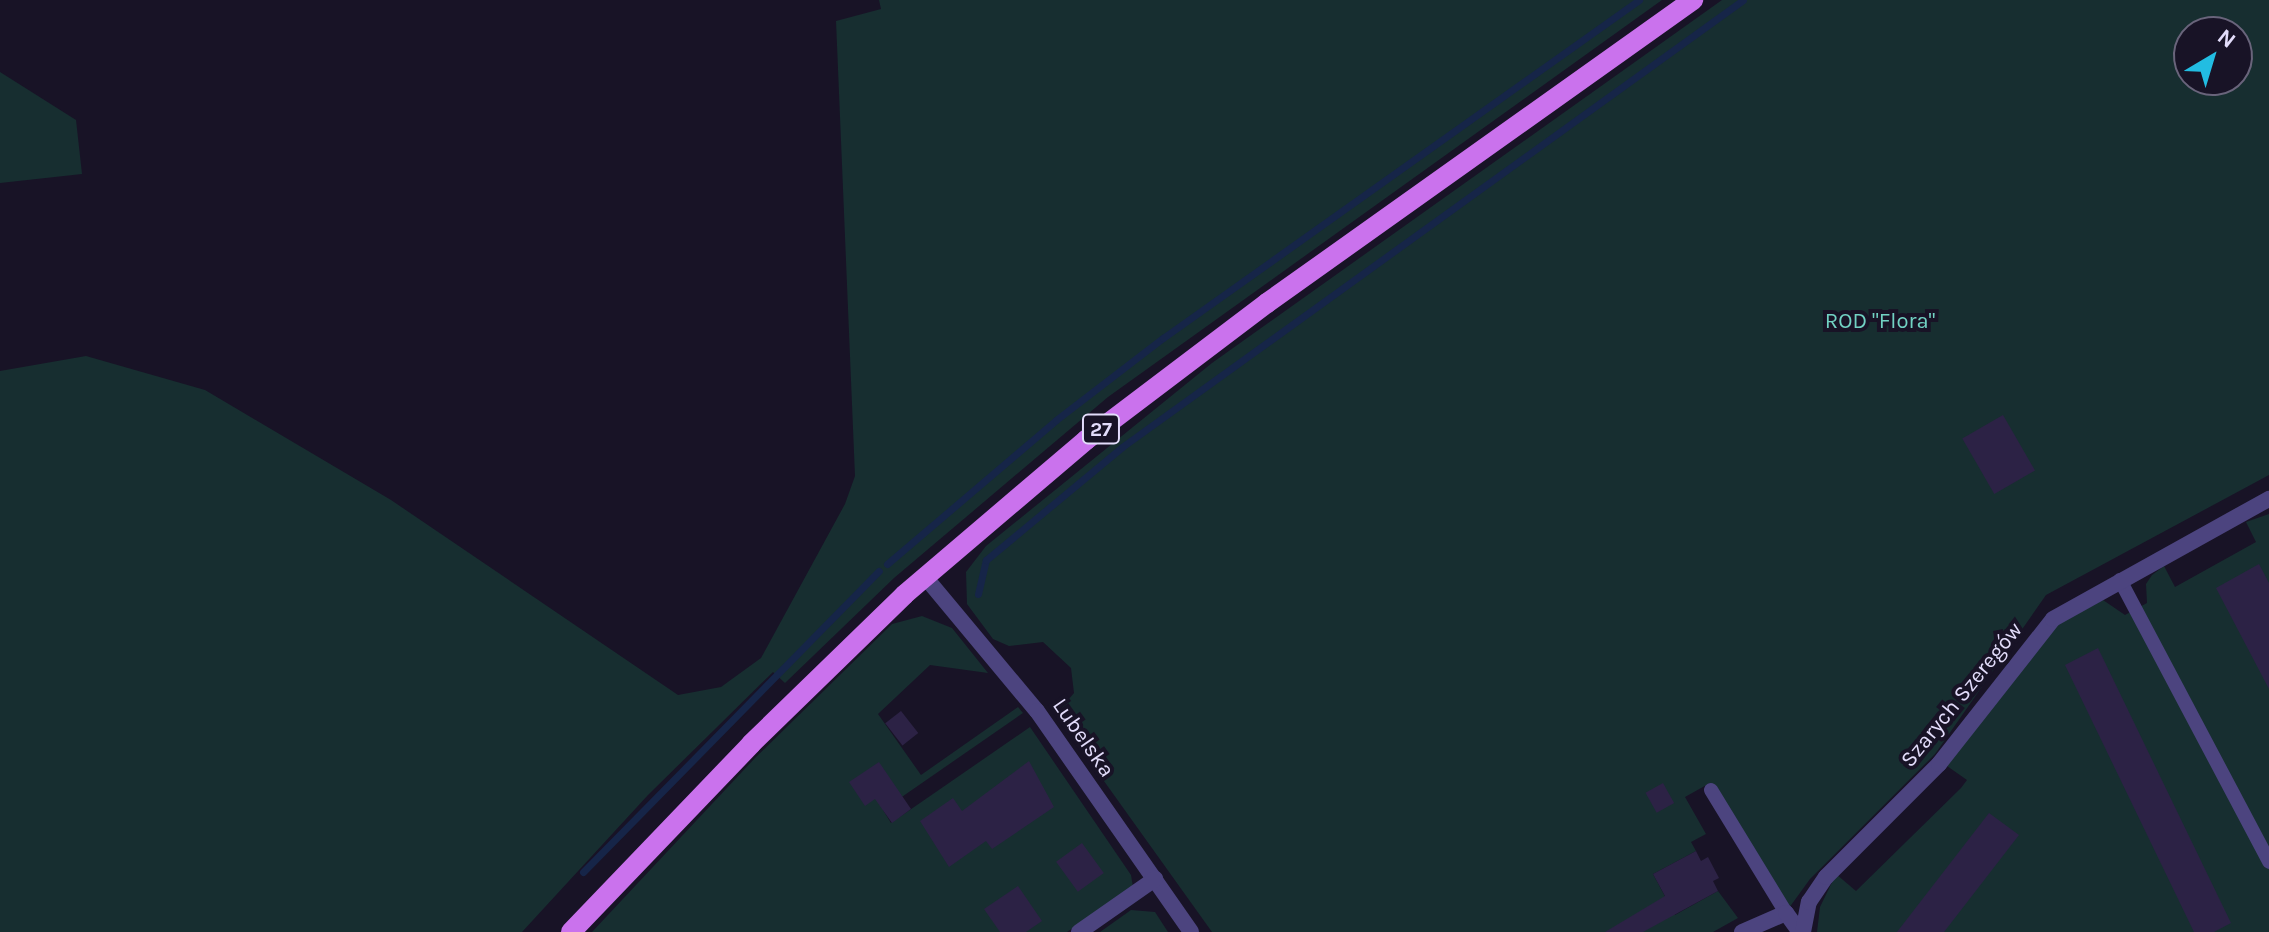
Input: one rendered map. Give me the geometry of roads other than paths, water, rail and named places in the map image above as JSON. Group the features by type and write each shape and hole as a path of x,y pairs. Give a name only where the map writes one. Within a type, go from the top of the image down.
{"main road":[{"name":"27","path":"571,932 751,744 926,578 1086,440 1243,321 1693,0"}],"street":[{"name":"Szarych Szeregów","path":"1801,932 1809,902 1826,877 1939,764 2042,630 2120,580 2269,499"},
{"name":"Lubelska","path":"926,578 1037,711 1191,932"},
{"path":"1079,932 1155,879"},
{"path":"1742,932 1786,913 1801,932"}],"lane":[{"path":"2120,580 2269,862"},
{"path":"1711,790 1786,913"}],"waterway":[{"path":"887,564 1056,420 1163,338 1639,0"},
{"path":"978,594 986,560 1122,447 1743,0"},
{"path":"583,872 879,571"}],"park label":[{"name":"ROD \"Flora\"","path":"1880,322"}]}
